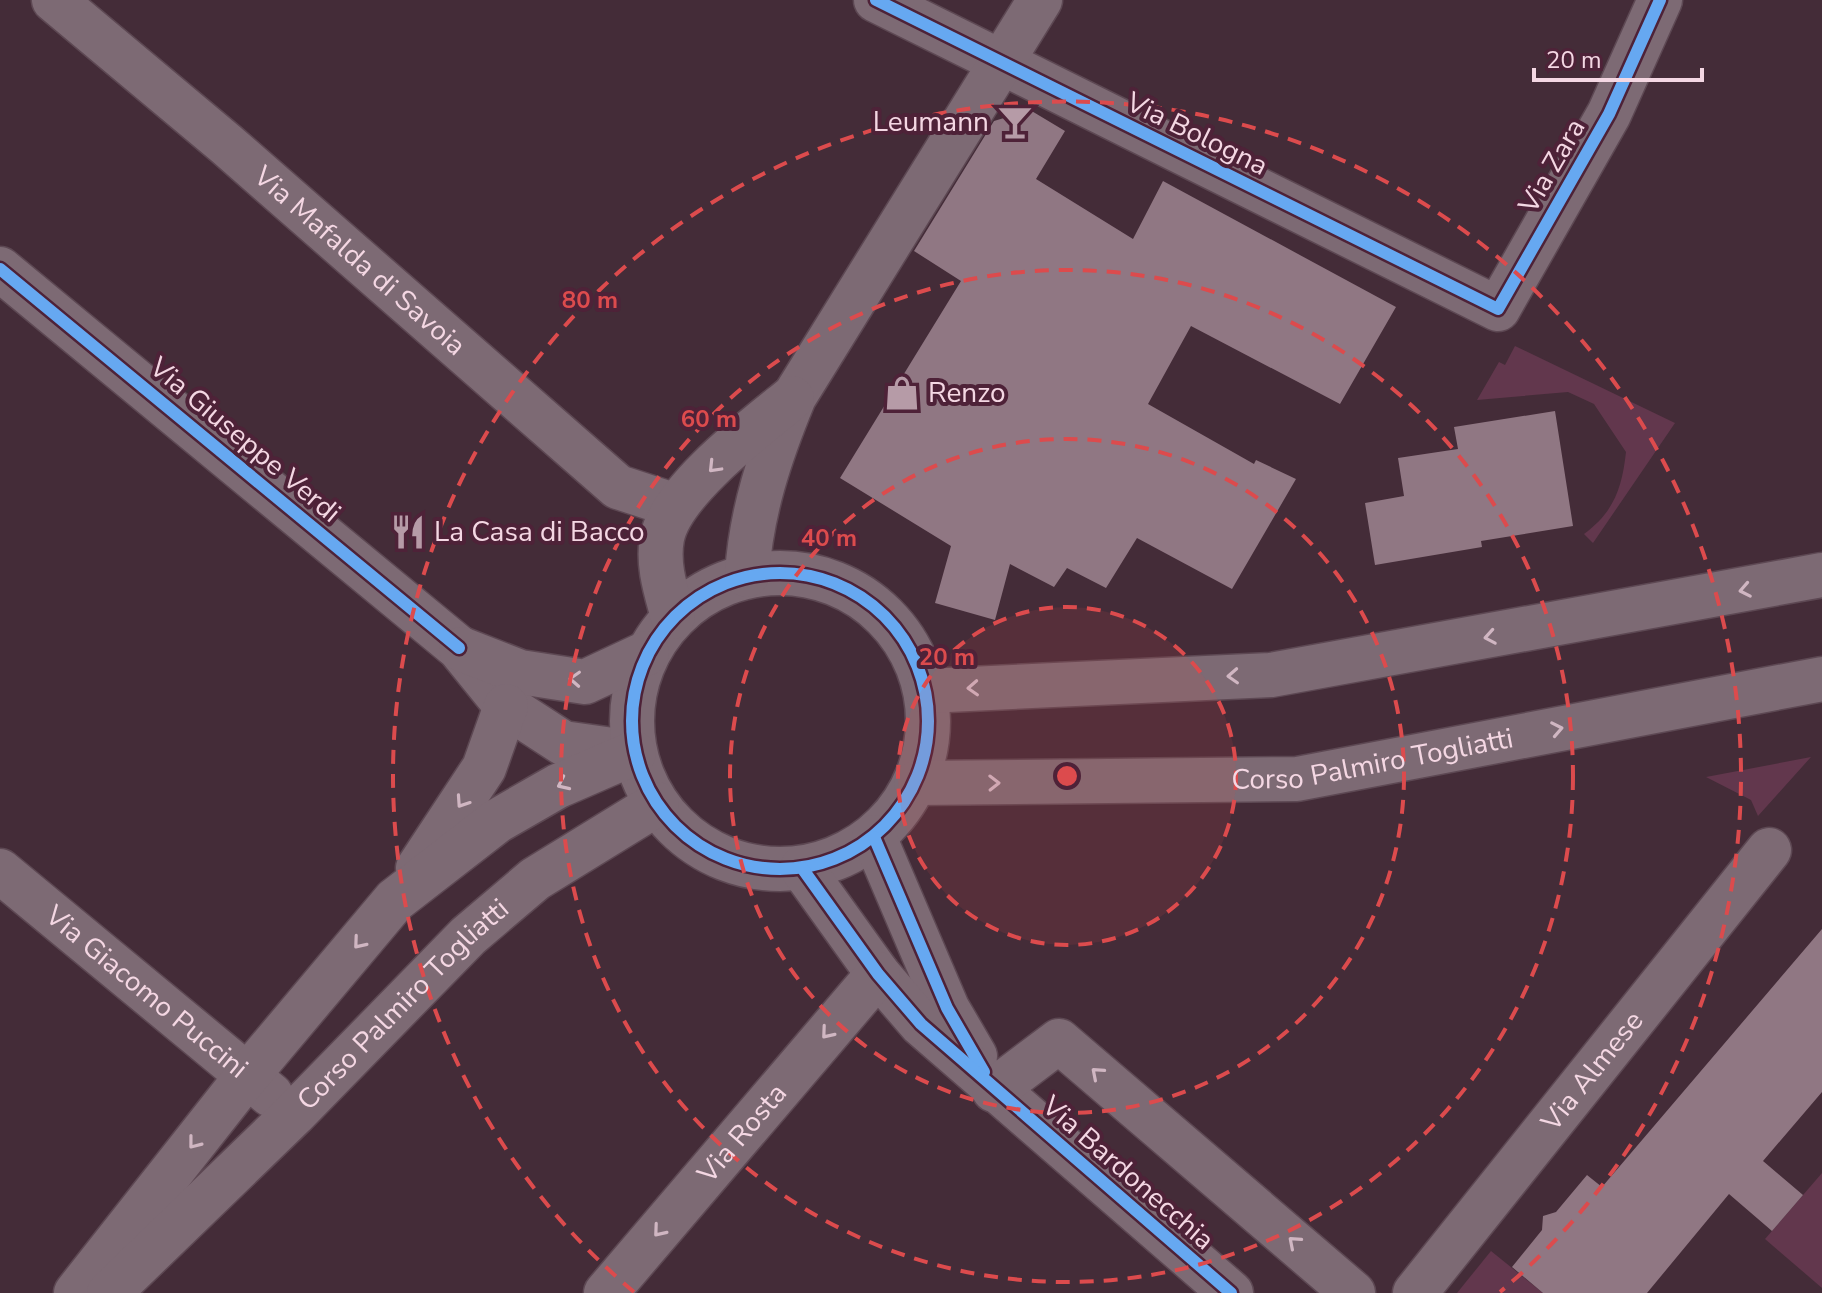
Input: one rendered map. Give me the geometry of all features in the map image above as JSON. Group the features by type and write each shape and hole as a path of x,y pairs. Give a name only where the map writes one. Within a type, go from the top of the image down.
{"street":[{"name":"Via Mafalda di Savoia","path":"54,0 226,144 618,487 676,506"},
{"name":"Via Bologna","path":"876,0 1498,309"},
{"path":"747,575 750,535 767,464 794,397 1040,0"},
{"name":"Via Zara","path":"1498,309 1609,114 1660,0"},
{"name":"Via Giuseppe Verdi","path":"0,269 459,648 506,706 563,743 634,753"},
{"path":"673,617 661,576 662,537 676,506 735,445 794,397"},
{"path":"785,572 823,578 855,592 884,614 904,638 926,691 929,729 925,757 916,783 898,813 874,837 852,852 802,868 747,866 715,855 687,836 657,804 634,753 632,704 647,653 673,617 707,591 747,575 785,572"},
{"path":"926,691 1271,675 1822,575"},
{"name":"Via Giuseppe Verdi","path":"459,648 520,672 585,682 647,653"},
{"name":"Corso Palmiro Togliatti","path":"916,783 1297,779 1822,679"},
{"name":"Corso Palmiro Togliatti","path":"109,1293 247,1076 398,898 484,768 506,706"},
{"name":"Corso Palmiro Togliatti","path":"398,898 497,821 558,786 634,753"},
{"name":"Corso Palmiro Togliatti","path":"76,1293 158,1219 294,1114 468,936 535,879 657,804"},
{"name":"Via Bardonecchia","path":"874,837 947,1008 994,1090"},
{"name":"Via Almese","path":"1415,1293 1769,850"},
{"name":"Via Bardonecchia","path":"802,868 878,974 921,1024 1231,1293"},
{"name":"Via Giacomo Puccini","path":"0,871 294,1114"},
{"name":"Via Rosta","path":"606,1293 878,974"},
{"name":"Via Bardonecchia","path":"994,1090 1059,1041 1353,1293"}],"shaded area":[{"path":"1515,346 1675,423 1593,543 1584,534 1603,517 1615,498 1626,452 1594,404 1568,392 1477,400 1499,362 1505,365"},
{"path":"1811,757 1758,816 1751,800 1706,777"},
{"path":"1822,1173 1822,1288 1765,1239"},
{"path":"1491,1251 1543,1293 1457,1293"}],"building":[{"path":"1030,110 1065,131 1036,179 1133,239 1163,181 1396,307 1340,404 1191,326 1148,404 1254,464 1256,460 1296,479 1232,589 1137,538 1106,588 1067,568 1054,587 1010,564 995,620 935,603 951,546 840,478 961,281 914,251 994,121"},
{"path":"1555,411 1573,526 1481,541 1482,547 1375,565 1365,503 1404,496 1398,458 1458,449 1454,427"},
{"path":"1822,929 1822,1092 1763,1161 1803,1195 1772,1231 1729,1194 1647,1293 1543,1293 1512,1267 1542,1230 1543,1216 1556,1212 1587,1175 1602,1187"}],"cycle path":[{"path":"876,0 1498,309 1609,114 1660,0"},
{"path":"0,269 459,648"},
{"path":"765,573 795,573 823,579 850,590 874,606 895,627 911,651 922,678 928,721 926,750 911,791 895,815 874,836 850,852 823,863 795,869 765,869 737,863 710,852 686,836 665,815 649,791 638,764 632,736 632,706 638,678 649,651 665,627 686,606 710,590 737,579 765,573"},
{"path":"874,837 947,1008 984,1072"},
{"path":"802,868 878,974 921,1024 1231,1293"}],"place":[{"name":"Leumann","path":"1015,122"},
{"name":"Renzo","path":"902,393"},
{"name":"La Casa di Bacco","path":"408,532"}]}
